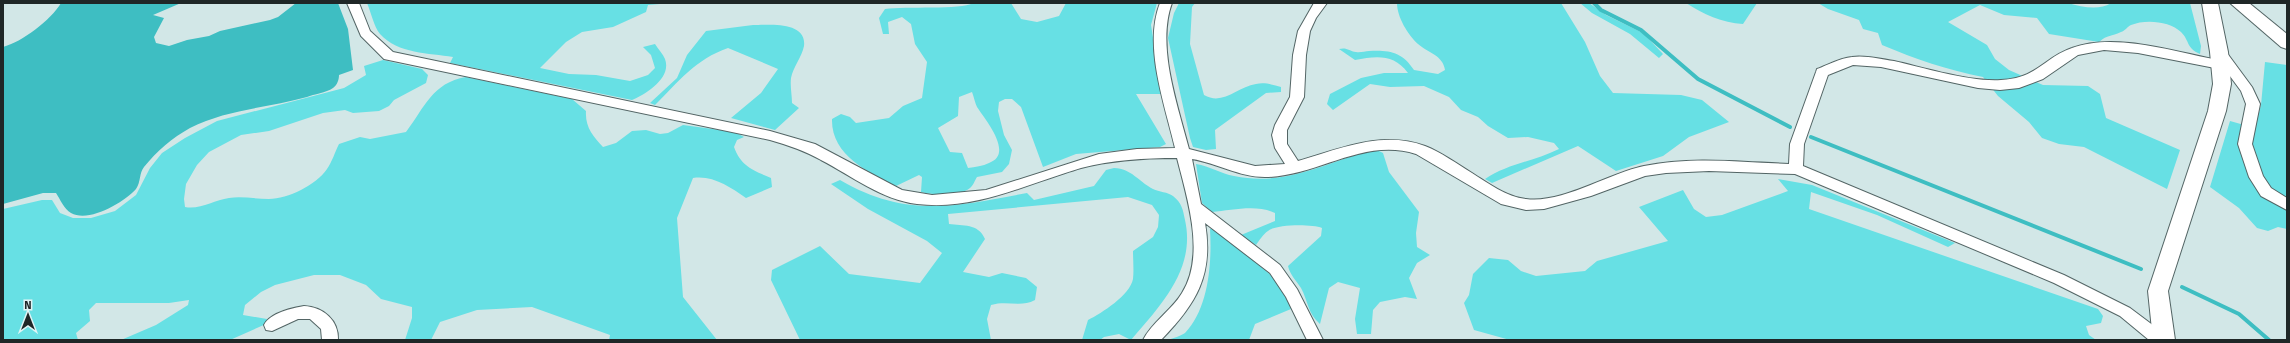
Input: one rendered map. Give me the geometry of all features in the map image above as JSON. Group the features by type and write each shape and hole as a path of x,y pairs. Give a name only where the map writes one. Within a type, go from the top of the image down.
{"street":[{"path":"353,3 362,30 376,46 389,56 785,139 811,149 861,177 901,195 930,200 985,195 1049,172 1087,161 1118,156 1197,155 1240,170 1277,172 1375,145 1410,144 1506,200 1526,205 1544,204 1586,192 1644,171 1666,168 1709,166 1796,169 2059,279 2125,312 2160,340"},
{"path":"1151,340 1182,307 1196,280 1201,235 1185,155 1163,64 1160,33 1163,10 1166,3"},
{"path":"1295,167 1280,145 1278,136 1280,127 1294,108 1298,95 1303,29 1310,15 1321,3"},
{"path":"2164,340 2158,291 2217,111 2222,84 2220,58 2210,3"},
{"path":"2238,3 2287,43"},
{"path":"1796,169 1798,144 1822,72 1852,61 1881,63 1978,83 2000,85 2019,83 2038,76 2062,58 2075,51 2091,47 2119,46 2220,58 2248,90 2252,104 2245,144 2256,177 2266,192 2287,205"},
{"path":"1195,207 1275,269 1292,293 1315,340"},
{"path":"272,325 307,311 318,314 327,324 331,335 330,340"}],"shaded area":[{"path":"61,3 181,3 153,15 164,18 154,37 156,43 169,46 187,40 209,36 220,31 270,20 278,17 296,3 338,3 348,29 353,70 339,75 336,85 327,91 292,101 218,117 190,128 171,141 149,161 142,169 136,189 123,200 105,210 87,215 71,213 64,206 56,193 43,193 3,204 3,47 19,40 35,30 56,10"},
{"path":"367,3 672,3 648,5 646,12 613,27 582,32 566,42 540,68 569,74 596,75 630,81 648,75 655,68 651,55 643,47 655,44 665,59 665,73 656,84 644,94 632,100 450,63 453,57 414,52 387,41 378,31"},
{"path":"973,3 1011,3 1021,19 1037,22 1059,16 1066,3 1157,3 1151,25 1162,94 1136,94 1166,144 1160,147 1076,154 1043,167 1021,107 1012,99 1005,99 999,102 998,111 1004,135 1012,150 1009,164 1002,172 977,177 971,187 965,191 953,194 932,194 921,192 922,177 919,175 896,186 874,175 853,161 838,143 833,132 832,119 841,114 850,117 856,123 889,118 903,106 922,98 927,62 915,44 911,24 902,17 888,22 889,34 883,34 879,18 885,9 967,5","holes":["972,92 977,107 991,127 998,144 999,152 996,158 989,163 982,166 968,168 962,153 950,152 938,128 958,116 959,97"]},
{"path":"1179,3 1195,3 1192,7 1190,44 1204,95 1211,98 1224,97 1259,83 1281,87 1281,92 1266,93 1215,130 1216,149 1206,150 1193,147 1190,138 1168,38 1174,13"},
{"path":"1397,3 1561,3 1585,42 1600,76 1613,93 1681,95 1702,100 1729,122 1689,137 1663,156 1616,171 1578,146 1492,183 1485,179 1502,170 1559,149 1554,143 1528,137 1508,138 1488,126 1478,117 1461,110 1449,97 1424,86 1390,87 1370,84 1333,110 1327,104 1330,94 1361,78 1384,73 1408,73 1397,62 1391,59 1378,57 1355,60 1339,49 1346,49 1354,52 1383,51 1395,53 1405,59 1414,70 1438,74 1445,70 1444,65 1438,58 1418,44 1410,36 1401,20"},
{"path":"1580,3 1589,3 1606,15 1643,33 1663,54 1659,58 1630,34 1592,13"},
{"path":"1686,3 1757,3 1743,24 1728,22 1713,17"},
{"path":"1818,3 2068,3 2096,8 2111,3 2190,3 2201,46 2200,54 2190,47 2184,35 2176,28 2171,25 2157,22 2143,22 2131,25 2115,35 2102,39 2099,42 2049,34 2037,18 2004,15 1980,5 1948,22 1987,45 1995,59 2009,70 2043,85 2088,86 2100,94 2106,118 2180,150 2167,189 2084,147 2059,144 2042,138 2029,122 1998,96 1983,77 1932,64 1882,45 1878,33 1863,29 1859,20 1828,9"},
{"path":"753,25 786,26 800,32 803,38 803,50 791,78 792,103 799,108 775,130 731,118 761,93 778,69 728,48 706,58 688,72 655,105 650,103 677,78 687,55 706,31"},
{"path":"383,60 422,69 428,75 426,83 394,100 389,106 379,111 353,113 345,110 323,113 269,131 241,135 209,152 197,165 186,184 184,199 185,207 191,208 202,206 234,197 269,199 285,197 293,194 309,186 322,175 332,160 339,144 360,137 370,139 406,132 424,105 437,90 454,80 466,77 572,99 586,111 588,127 603,147 616,143 632,131 646,130 660,134 668,133 683,125 735,132 744,137 737,140 734,147 740,159 748,167 771,178 772,187 746,198 714,180 707,178 693,178 677,218 683,297 717,340 609,340 610,335 532,307 477,310 440,322 431,340 405,340 412,318 412,307 381,299 366,285 340,275 314,275 275,285 261,292 245,305 243,315 267,319 266,324 230,340 121,340 156,325 188,305 189,300 169,303 96,303 89,310 90,321 76,333 78,340 3,340 3,209 42,200 52,200 60,213 73,218 91,218 115,211 136,195 150,168 162,153 185,138 217,121 344,88 366,75 364,66"},
{"path":"2265,62 2287,65 2287,229 2278,227 2268,231 2257,228 2239,208 2210,187 2230,121 2255,128 2261,105"},
{"path":"1375,149 1383,153 1389,172 1419,212 1416,233 1417,247 1430,255 1417,263 1409,278 1417,299 1405,297 1380,302 1373,310 1371,334 1357,334 1355,319 1360,288 1338,282 1329,288 1320,324 1313,316 1301,288 1288,266 1321,236 1322,228 1303,225 1278,227 1266,232 1256,245 1241,235 1275,221 1275,213 1268,210 1252,208 1212,212 1202,203 1196,164 1234,176 1253,179 1272,178 1306,172"},
{"path":"1114,168 1126,171 1153,189 1173,196 1183,210 1187,238 1181,270 1173,285 1164,300 1131,340 1119,334 1104,337 1100,340 1082,340 1088,320 1115,303 1127,291 1133,279 1133,251 1153,237 1158,227 1159,215 1152,205 1128,197 948,214 949,224 970,226 978,230 985,239 963,272 989,277 1002,273 1026,278 1037,287 1035,300 1030,302 991,305 987,319 991,340 800,340 771,280 772,270 820,246 849,274 920,283 942,253 927,241 868,209 831,184 840,180 864,192 888,200 910,205 932,206 977,202 1027,193 1034,200 1094,186 1106,170"},
{"path":"1778,179 1812,185 1955,243 1948,247 1877,215 1811,192 1809,209 2098,309 2103,316 2101,323 2086,326 2089,335 2096,340 1510,340 1474,330 1464,303 1469,295 1473,274 1489,258 1508,260 1521,271 1536,276 1585,271 1597,261 1668,241 1639,207 1683,190 1694,209 1706,217 1722,215 1788,191"},
{"path":"1215,228 1279,282 1291,309 1255,324 1249,340 1168,340 1185,333 1193,323 1199,311 1204,298 1209,270 1210,229"}],"waterway":[{"path":"1594,3 1601,10 1641,30 1698,79 1790,127"},
{"path":"1811,137 2141,269"},
{"path":"2182,287 2239,314 2269,340"}]}
